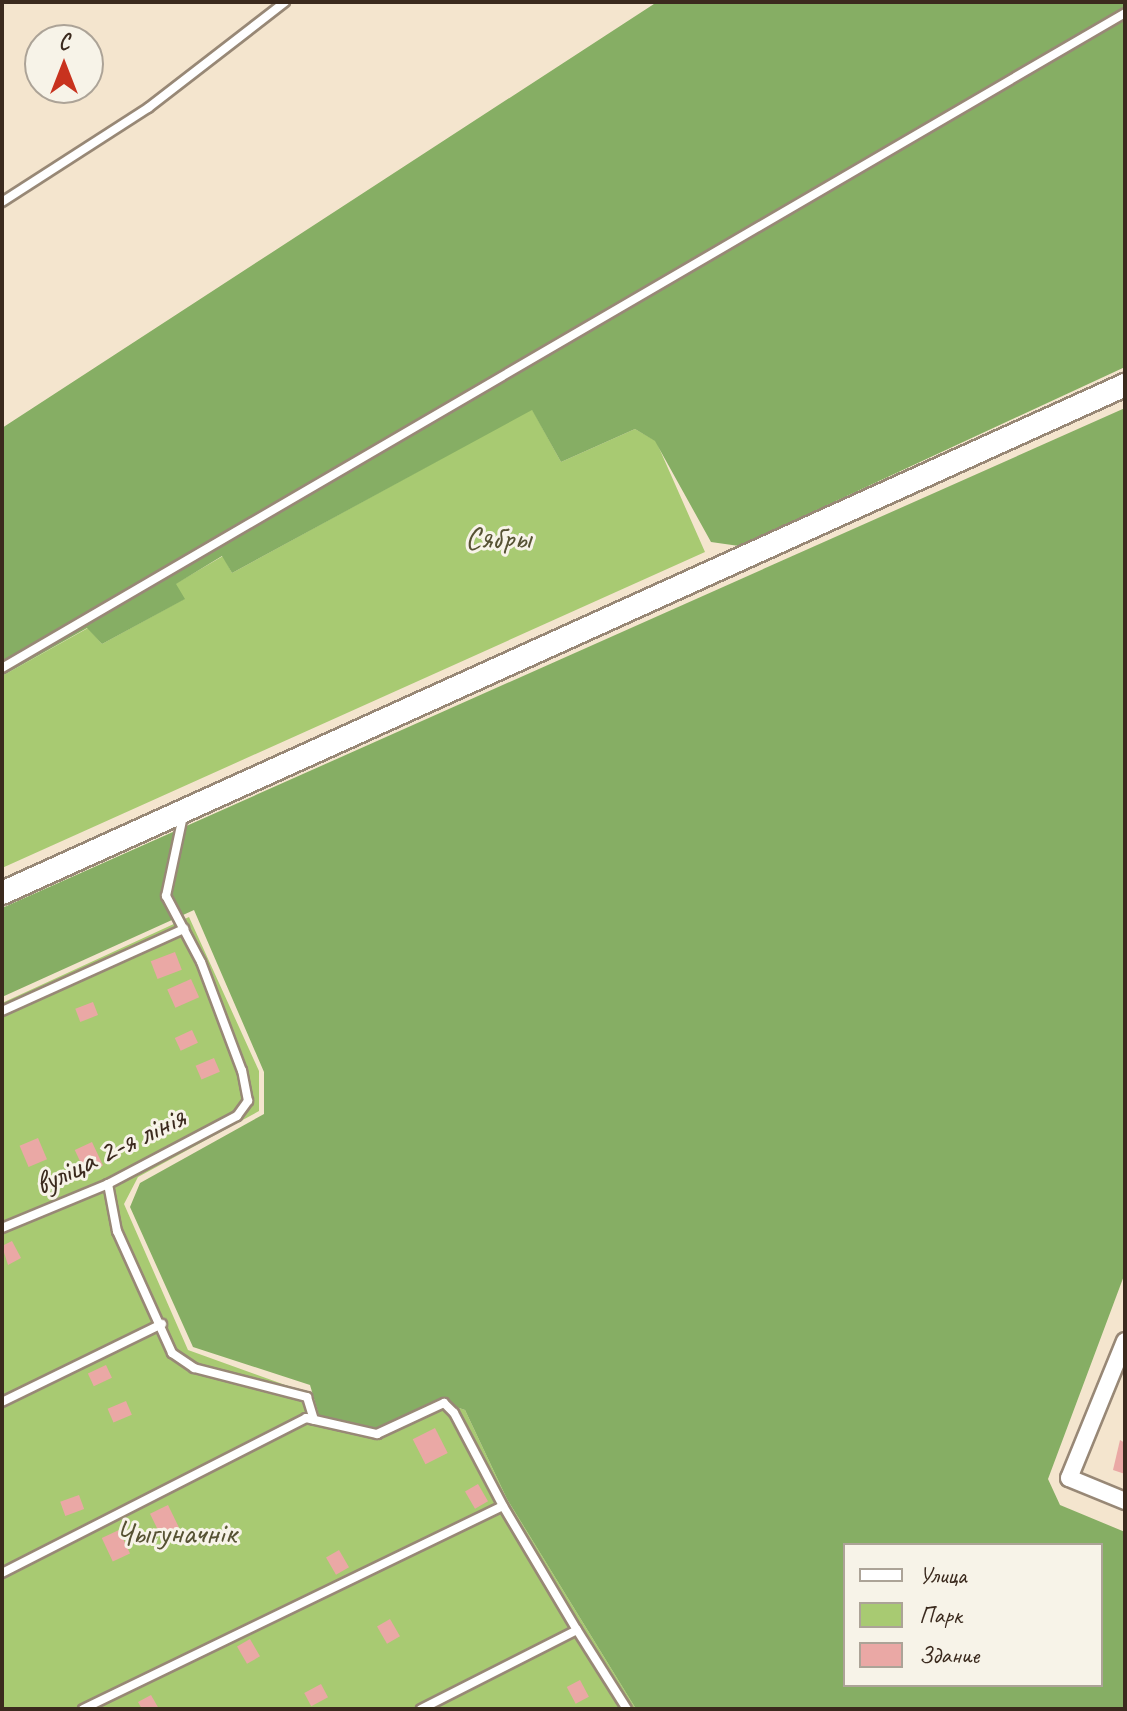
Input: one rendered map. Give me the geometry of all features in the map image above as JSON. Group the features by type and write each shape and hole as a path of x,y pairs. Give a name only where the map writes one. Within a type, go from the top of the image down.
{"main road":[{"path":"2,893 1125,385"}],"street":[{"path":"1125,1341 1069,1478 1125,1501"}],"lane":[{"path":"2,202 148,108 285,2"},
{"path":"2,668 1125,13"},
{"path":"2,1011 184,929 166,896 171,855 185,811"},
{"name":"вуліца 2-я лінія","path":"2,1228 108,1184 237,1116 248,1101 242,1071 184,929"},
{"path":"108,1184 117,1231 162,1324 172,1353 194,1368 307,1397 314,1420"},
{"path":"2,1402 162,1324"},
{"path":"2,1573 235,1451 306,1418 377,1434 444,1403 454,1413 503,1506 627,1709"},
{"path":"83,1709 503,1506"},
{"path":"421,1709 577,1630"}],"green space":[{"path":"657,2 1125,2 1125,367 739,546 711,542 655,441 635,429 561,462 532,410 232,573 222,556 176,584 185,599 102,644 87,628 2,676 2,428"},
{"path":"1125,408 1125,1273 1048,1479 1060,1505 1125,1532 1125,1709 636,1709 507,1499 465,1410 444,1403 375,1428 320,1419 310,1385 193,1347 130,1207 140,1183 264,1114 264,1072 194,910 2,997 2,908"},
{"name":"Сябры","path":"532,409 561,462 635,429 656,441 705,552 2,868 2,676 88,628 102,644 184,599 175,584 223,556 232,573"},
{"name":"Чыгуначнік","path":"189,917 259,1071 259,1111 138,1177 124,1204 188,1350 302,1391 312,1424 375,1428 444,1403 465,1410 507,1499 636,1709 2,1709 2,1003"}],"building":[{"path":"175,952 182,970 158,979 151,961"},
{"path":"191,979 199,997 175,1008 167,990"},
{"path":"93,1002 98,1015 80,1022 75,1009"},
{"path":"192,1030 198,1043 181,1051 175,1038"},
{"path":"214,1058 220,1072 201,1080 196,1066"},
{"path":"38,1138 47,1159 29,1167 20,1146"},
{"path":"92,1142 103,1166 86,1174 75,1150"},
{"path":"12,1241 21,1258 8,1265 2,1246"},
{"path":"106,1365 112,1378 94,1386 88,1373"},
{"path":"126,1401 132,1415 113,1423 108,1409"},
{"path":"435,1428 448,1453 425,1464 413,1439"},
{"path":"1120,1440 1125,1443 1125,1474 1113,1470"},
{"path":"478,1484 488,1501 475,1509 465,1492"},
{"path":"79,1495 84,1509 65,1516 60,1502"},
{"path":"168,1505 179,1527 161,1536 150,1514"},
{"path":"119,1530 130,1554 113,1562 102,1538"},
{"path":"339,1550 349,1567 336,1575 326,1558"},
{"path":"390,1619 400,1636 387,1644 377,1626"},
{"path":"250,1639 260,1656 247,1664 237,1646"},
{"path":"580,1680 589,1697 576,1704 567,1687"},
{"path":"321,1684 328,1697 311,1706 304,1693"},
{"path":"151,1695 159,1709 142,1709 138,1702"}]}
